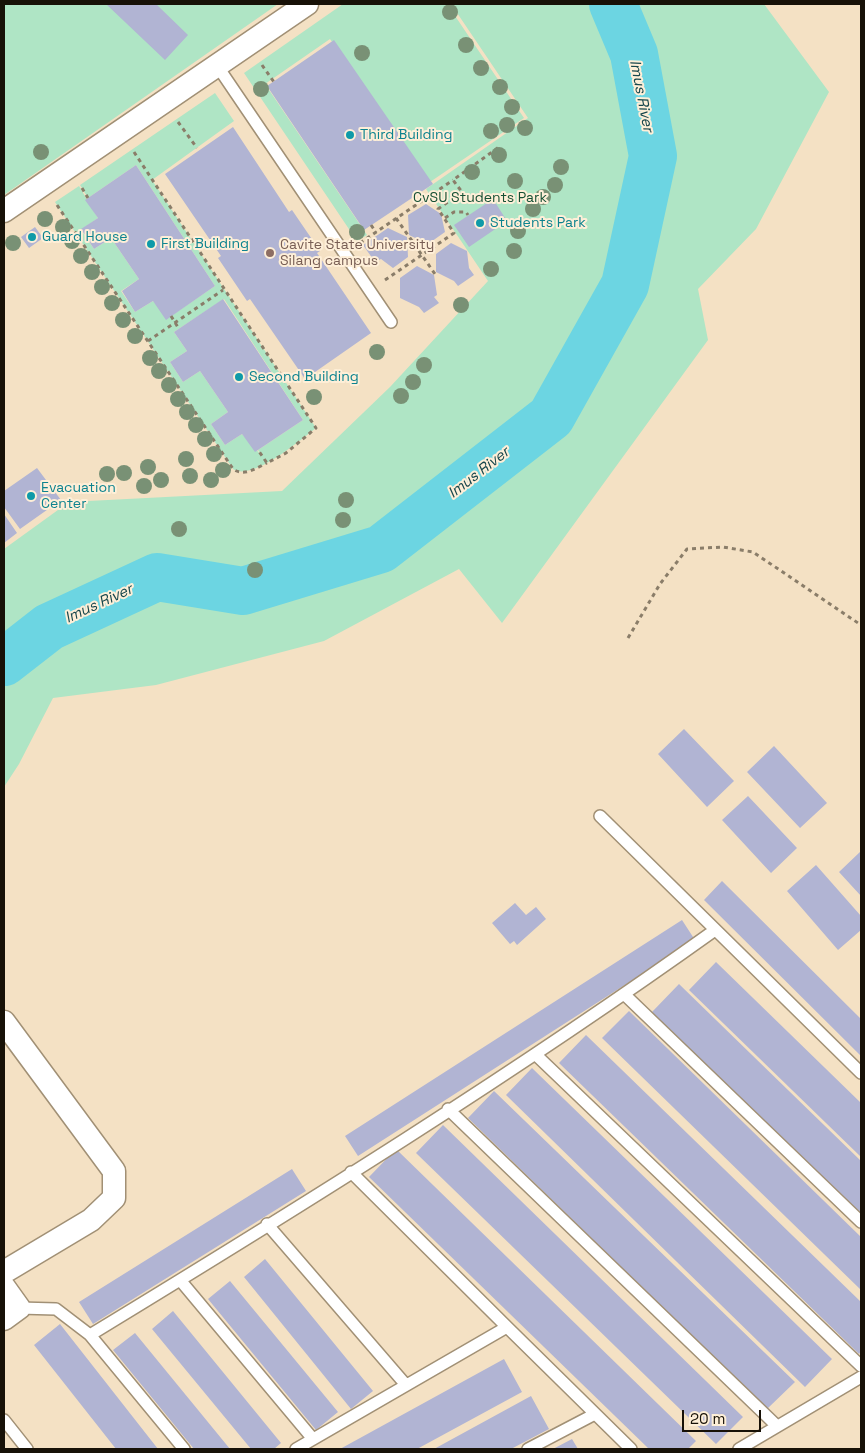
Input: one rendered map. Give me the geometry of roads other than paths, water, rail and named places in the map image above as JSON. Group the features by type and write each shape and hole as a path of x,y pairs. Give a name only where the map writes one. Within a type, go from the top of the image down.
{"street":[{"path":"4,211 216,64 307,4"},
{"path":"4,1022 114,1171 114,1198 91,1220 4,1272"},
{"path":"4,1287 12,1314"}],"lane":[{"path":"216,64 391,322"},
{"path":"600,816 861,1073"},
{"path":"90,1335 180,1280 535,1054 625,994 715,930"},
{"path":"625,994 861,1222"},
{"path":"535,1054 861,1366"},
{"path":"448,1109 777,1426"},
{"path":"351,1172 632,1449"},
{"path":"267,1224 406,1385"},
{"path":"180,1280 313,1440"},
{"path":"12,1314 56,1309 90,1335 184,1449"},
{"path":"296,1449 508,1327"},
{"path":"739,1449 861,1377"},
{"path":"528,1449 596,1414"},
{"path":"4,1420 27,1449"}],"waterway":[{"name":"Imus River","path":"4,662 49,627 157,577 243,591 381,549 551,417 625,285 653,156 634,54 613,4"}],"place":[{"name":"Third Building","path":"350,135"},
{"name":"Students Park","path":"480,223"},
{"name":"Guard House","path":"32,237"},
{"name":"First Building","path":"151,244"},
{"name":"Cavite State University Silang campus","path":"270,253"},
{"name":"Second Building","path":"239,377"},
{"name":"Evacuation Center","path":"31,496"}],"park label":[{"name":"CvSU Students Park","path":"480,198"}]}
